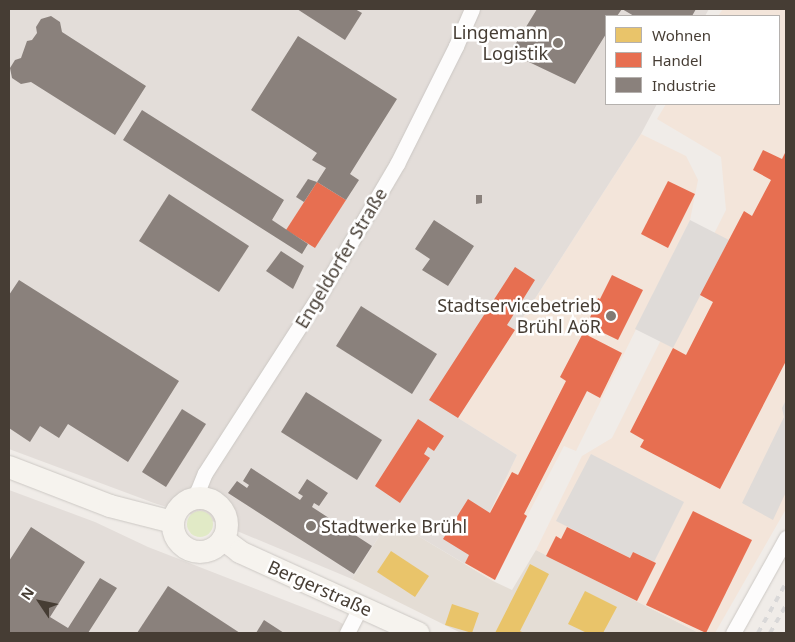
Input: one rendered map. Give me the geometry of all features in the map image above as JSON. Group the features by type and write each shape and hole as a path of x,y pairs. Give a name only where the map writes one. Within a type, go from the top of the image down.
{"street":[{"name":"Engeldorfer Straße","path":"198,499 198,490 205,473 309,313 398,164 456,46 472,9"},
{"path":"9,468 110,506 173,522"},
{"path":"198,499 216,504 223,511 226,520 223,539 216,547 207,551 197,552 188,549 176,537 173,522 179,509 184,504 198,499"},
{"path":"733,633 786,538"},
{"name":"Bergerstraße","path":"223,539 240,552 418,633"},
{"path":"347,633 361,606"}],"shaded area":[{"path":"9,9 709,9 706,15 605,15 605,105 656,105 641,134 458,418 517,455 465,564 390,519 352,579 218,523 154,503 9,449"},
{"path":"723,9 786,9 786,509 715,633 699,633 536,550 582,456 612,438 726,210 721,157 657,119 665,105 780,105 780,15 719,15"},
{"path":"641,134 686,156 698,180 690,220 576,451 564,446 493,581 465,564 517,455 458,418"},
{"path":"690,220 729,240 673,348 635,329"},
{"path":"786,400 786,492 773,520 742,503 784,417 782,408"},
{"path":"591,454 684,502 654,562 633,552 630,558 556,521"},
{"path":"9,490 95,522 148,547 338,621 357,633 9,633"},
{"path":"390,519 493,581 512,590 536,550 699,633 461,633 352,579"}],"green space":[{"path":"200,511 209,515 213,524 209,533 200,537 191,533 187,524 191,515"}],"building: Wohnen":[{"path":"391,551 429,576 415,597 377,572"},
{"path":"530,564 549,574 520,631 524,633 495,633"},
{"path":"585,591 617,607 603,633 587,633 568,624"},
{"path":"452,604 479,613 472,633 445,625"}],"building: Handel":[{"path":"763,150 782,159 786,151 786,361 720,489 640,447 644,440 630,432 673,348 686,355 713,302 700,295 744,211 752,216 771,180 753,170"},
{"path":"668,181 695,194 668,248 641,234"},
{"path":"317,182 346,200 315,248 286,230"},
{"path":"515,267 535,280 507,325 515,330 458,418 429,400"},
{"name":"Stadtservicebetrieb Brühl AöR","path":"612,275 643,290 618,340 587,325 598,298 600,299"},
{"path":"583,333 622,353 600,398 587,391 524,514 527,516 495,580 465,563 469,555 443,539 468,499 490,513 512,472 518,475 566,381 560,377"},
{"path":"418,419 444,436 434,451 428,447 424,454 430,458 400,503 375,486"},
{"path":"693,511 752,540 706,633 646,605"},
{"path":"567,527 630,558 633,552 656,563 637,601 546,556 556,536 561,539"}],"building: Industrie":[{"path":"297,9 355,9 362,13 345,40"},
{"name":"Lingemann Logistik","path":"537,9 622,9 618,15 605,15 605,36 575,84 510,53"},
{"path":"622,9 696,9 693,15 632,15"},
{"path":"51,16 60,22 62,32 146,86 115,135 31,82 21,84 12,78 10,68 15,60 21,58 27,41 32,40 37,33 36,27 41,19"},
{"path":"298,36 397,99 350,174 359,180 346,200 317,182 326,168 312,160 317,153 251,110"},
{"path":"142,110 284,200 272,220 308,244 302,254 123,140"},
{"path":"308,179 317,182 304,202 296,197"},
{"path":"169,194 249,246 219,292 139,241"},
{"path":"476,195 482,195 482,203 476,204"},
{"path":"434,220 474,246 448,286 422,270 430,259 415,249"},
{"path":"281,251 304,266 293,289 266,271"},
{"path":"19,280 179,381 128,462 68,424 59,438 40,426 30,442 9,428 9,295"},
{"path":"361,306 437,354 412,394 336,346"},
{"path":"306,392 382,440 357,480 281,432"},
{"path":"182,409 206,424 166,487 142,472"},
{"name":"Stadtwerke Brühl","path":"251,468 300,500 303,496 298,493 307,479 328,493 319,506 314,503 312,507 372,546 354,574 228,493 237,481 247,488 249,485 243,481"},
{"path":"31,527 85,562 50,617 68,628 100,578 117,588 88,633 9,633 9,561"},
{"path":"168,586 240,633 137,633"},
{"path":"264,620 284,633 256,633"}],"railway":[{"path":"758,633 786,583"},
{"path":"770,633 786,605"}],"place":[{"name":"Lingemann Logistik","path":"558,43"},
{"name":"Stadtservicebetrieb Brühl AöR","path":"611,316"},
{"name":"Stadtwerke Brühl","path":"311,526"}]}
